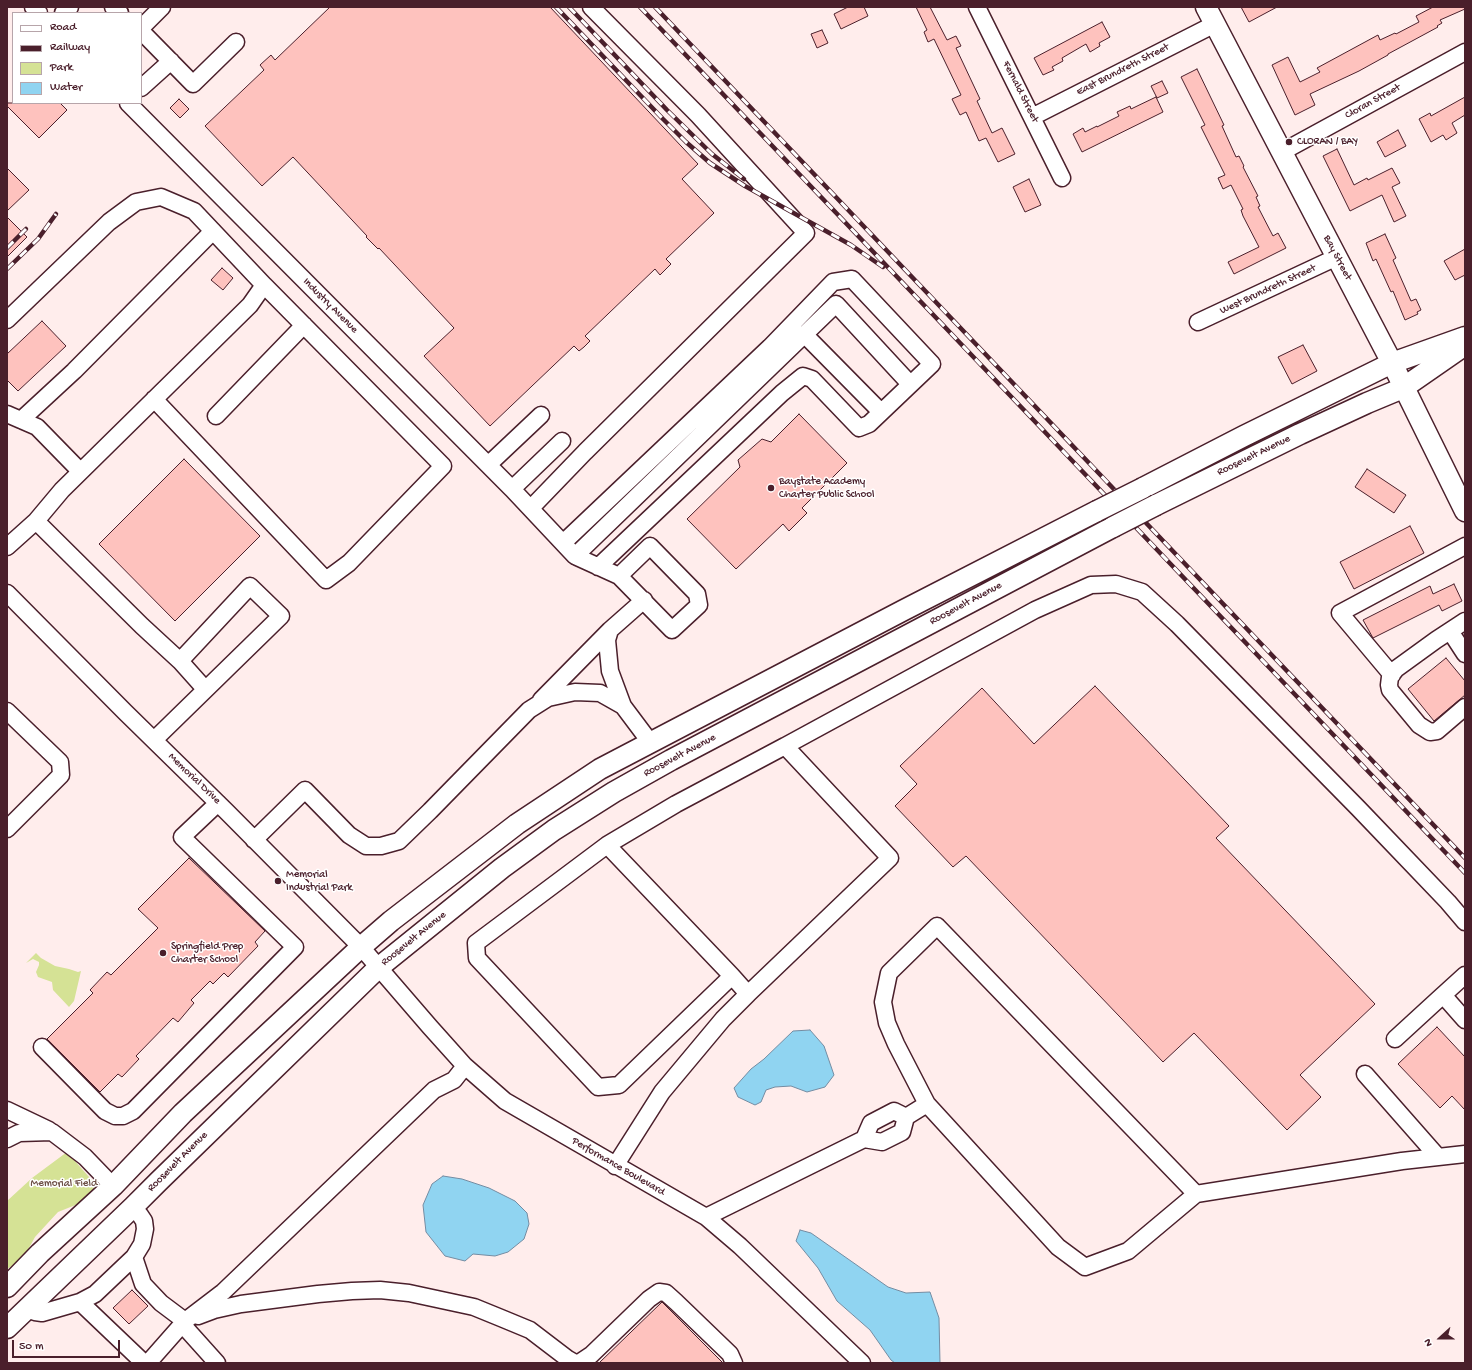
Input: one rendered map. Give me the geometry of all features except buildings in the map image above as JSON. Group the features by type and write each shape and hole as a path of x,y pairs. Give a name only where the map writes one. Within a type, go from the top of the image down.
{"main road":[{"name":"Bay Street","path":"1210,15 1392,363 1465,511"},
{"name":"Roosevelt Avenue","path":"8,1285 40,1253 113,1186 183,1113 361,947 397,916 517,824 600,769 1244,436 1392,363 1465,337"},
{"name":"Roosevelt Avenue","path":"7,1328 134,1207 378,968 502,868 554,830 614,792 671,760 1113,527 1306,431 1404,388 1465,345"},
{"path":"113,1186 134,1207"},
{"path":"8,1285 30,1307"}],"street":[{"path":"142,27 162,7"},
{"path":"531,508 585,452 806,234 698,115 591,7"},
{"name":"Fernald Street","path":"977,7 1062,178"},
{"name":"East Brundreth Street","path":"1032,117 1210,15"},
{"path":"142,32 193,84 236,42"},
{"name":"Cloran Street","path":"1282,152 1465,52"},
{"path":"142,87 171,61"},
{"name":"Industry Avenue","path":"129,104 531,508 575,556"},
{"path":"7,320 109,222 136,202 161,197 194,211 264,285 443,466 349,563 326,580 154,399"},
{"path":"80,471 37,427 14,417 74,371 213,231"},
{"name":"West Brundreth Street","path":"1198,322 1337,257"},
{"path":"564,543 770,347 833,282 852,278 932,364 869,424 859,428 812,379 803,376 598,567"},
{"path":"7,547 36,521 80,471 250,305 264,285"},
{"path":"619,576 650,546 697,594 699,605 672,630 619,576 575,556 836,304 910,384"},
{"path":"216,416 304,325"},
{"path":"804,334 882,412"},
{"path":"488,465 541,415"},
{"path":"512,489 562,441"},
{"path":"36,521 142,626 180,661 205,689"},
{"path":"1392,674 1340,613 1465,546"},
{"path":"732,976 619,1085 598,1087 477,958 476,943 607,846 676,804 1035,610 1091,584 1116,584 1142,592 1177,624 1395,847 1448,902 1465,922"},
{"path":"154,740 281,616 250,586 180,661"},
{"name":"Memorial Drive","path":"7,594 361,947 378,968"},
{"path":"534,707 610,630 644,600"},
{"path":"1465,621 1396,669 1390,678 1390,690 1419,726 1430,732 1437,731 1465,707"},
{"path":"610,630 608,640 610,671 623,706 650,742"},
{"path":"1450,631 1465,654"},
{"path":"254,840 305,790 349,835 366,846 381,846 399,841 529,710 548,698 575,692 600,693 623,706"},
{"path":"7,711 60,762 61,775 7,829"},
{"path":"615,1166 662,1092 723,1019 890,858 785,746"},
{"path":"42,1048 105,1111 116,1116 123,1116 134,1111 295,947 182,837 218,803"},
{"path":"607,846 748,994"},
{"path":"1196,1194 937,926 889,973 883,1002 887,1023 896,1044 927,1104 1058,1248 1085,1267 1128,1252 1196,1194 1402,1161 1465,1154"},
{"name":"Performance Boulevard","path":"378,968 466,1066 505,1101 615,1166 706,1217 740,1246 862,1363"},
{"path":"1395,1039 1465,975"},
{"path":"1443,995 1465,1020"},
{"path":"148,1363 183,1323 224,1292 434,1090 454,1080 466,1066"},
{"path":"1365,1074 1438,1157"},
{"path":"706,1217 864,1139 882,1142 902,1132 906,1117 927,1104"},
{"path":"7,1110 52,1132 84,1157 113,1186"},
{"path":"864,1139 871,1123 894,1111 906,1117"},
{"path":"7,1139 19,1133 52,1132"},
{"path":"30,1307 35,1312 42,1313 80,1302 94,1294 134,1257 142,1244 145,1229 144,1221 134,1207"},
{"path":"134,1257 143,1284 183,1323 217,1363"},
{"path":"183,1323 214,1310 241,1304 352,1290 380,1290 409,1293 474,1307 530,1330 575,1363"},
{"path":"579,1363 590,1355 649,1299 659,1292 666,1293 676,1302 730,1354 734,1363"},
{"path":"80,1302 144,1363"}],"green space":[{"path":"36,953 41,958 55,966 78,972 81,971 74,1001 69,1007 53,990 52,982 38,977 36,972 39,962 33,959 26,963"},
{"name":"Memorial Field","path":"67,1152 97,1186 83,1202 58,1212 35,1237 23,1259 7,1269 7,1201 32,1178"}],"water":[{"path":"810,1030 824,1046 834,1075 825,1087 807,1092 791,1086 775,1087 766,1090 761,1102 755,1105 738,1097 734,1088 751,1069 764,1059 793,1031"},
{"path":"443,1176 462,1179 489,1188 515,1201 527,1213 529,1224 524,1239 508,1252 495,1256 473,1254 465,1261 445,1256 426,1232 423,1205 432,1184"},
{"path":"800,1230 811,1233 888,1287 906,1293 930,1292 939,1318 940,1363 895,1363 891,1360 870,1330 837,1301 818,1268 796,1241"}],"railway":[{"path":"556,7 663,119 710,163 745,186 851,245 883,267"},
{"path":"569,7 667,110 712,154 744,179"},
{"path":"640,7 1465,873"},
{"path":"655,7 1465,858"},
{"path":"7,269 38,239 56,214"},
{"path":"7,248 26,229"}],"place":[{"name":"CLORAN / BAY","path":"1289,142"},
{"name":"Baystate Academy Charter Public School","path":"771,488"},
{"name":"Memorial Industrial Park","path":"278,881"},
{"name":"Springfield Prep Charter School","path":"163,953"}]}
